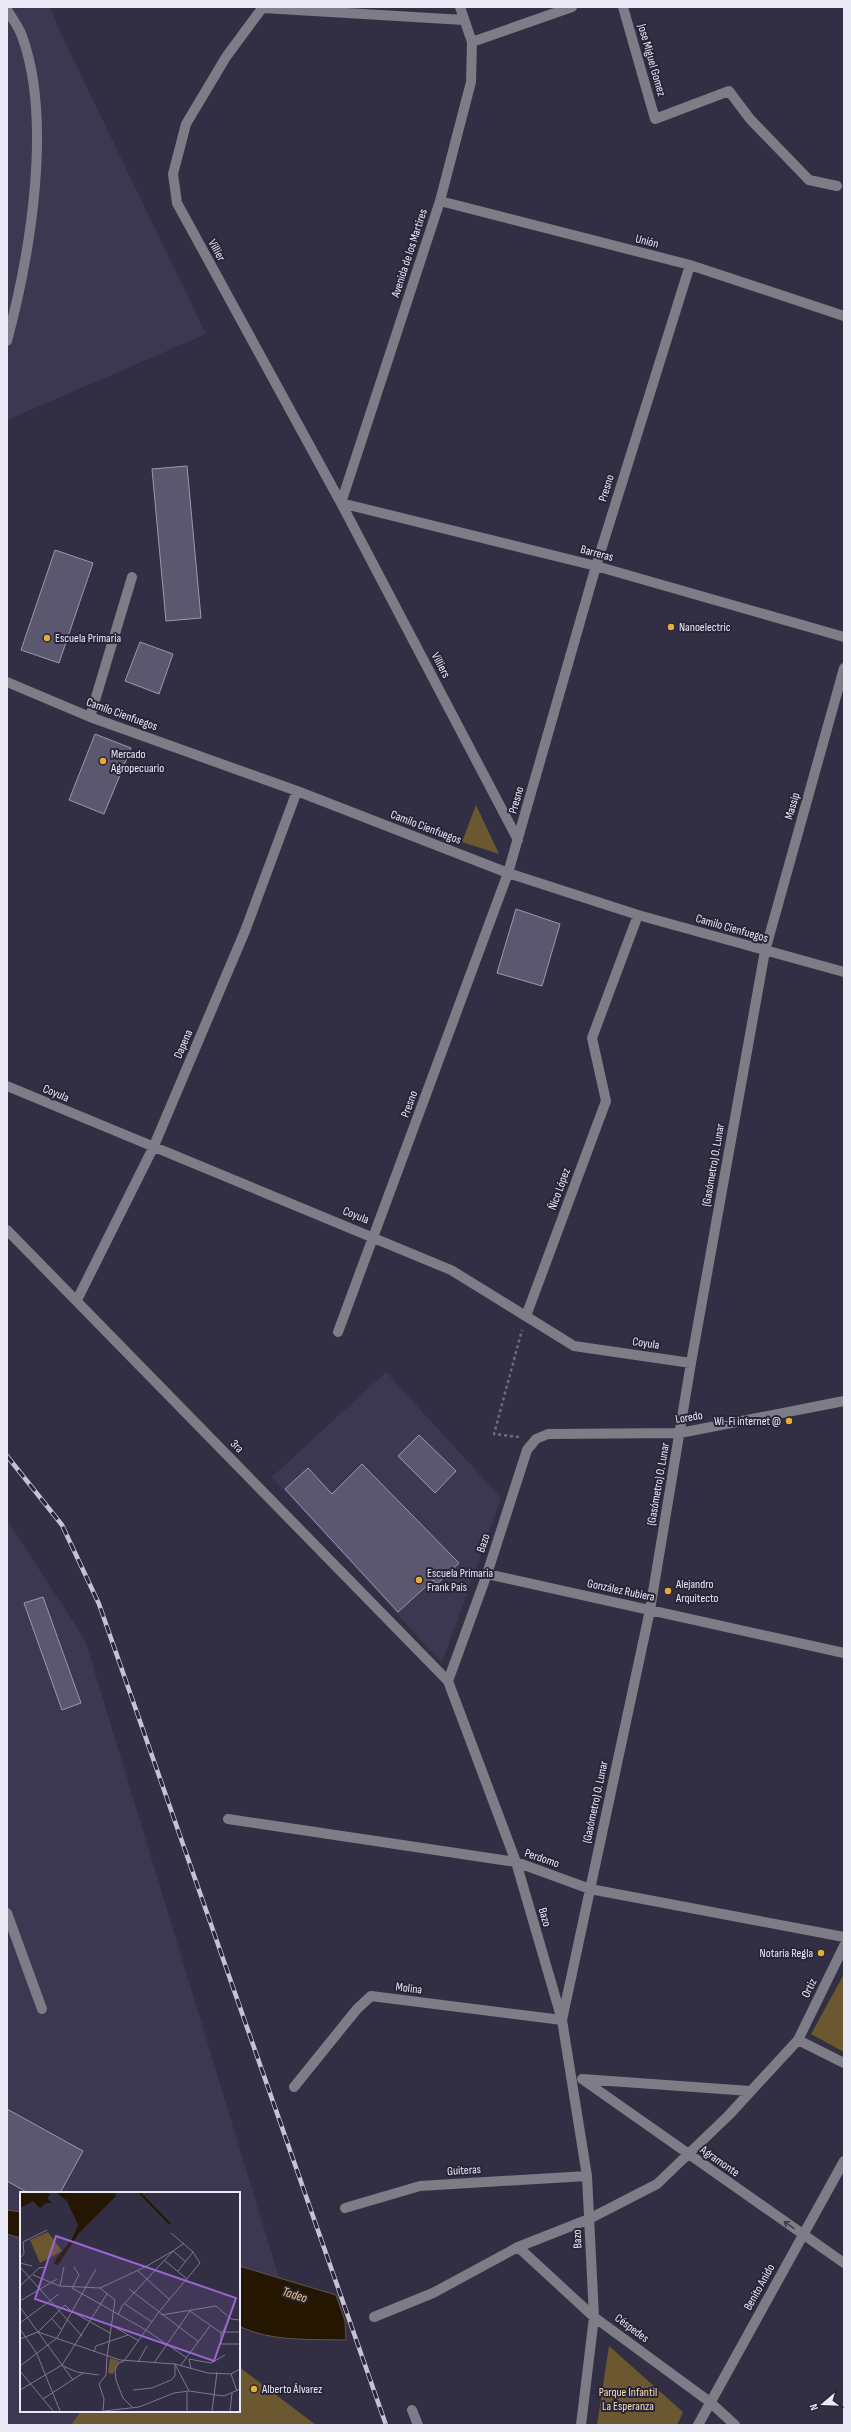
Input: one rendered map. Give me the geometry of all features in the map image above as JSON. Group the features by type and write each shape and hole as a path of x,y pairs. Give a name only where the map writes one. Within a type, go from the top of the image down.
{"street":[{"path":"263,7 464,20"},
{"name":"Villier","path":"263,7 226,56 186,124 173,174 177,203 341,502"},
{"name":"Avenida de los Martires","path":"341,502 440,201 471,82 472,42 460,7"},
{"path":"472,42 572,7"},
{"name":"Jose Miguel Gomez","path":"623,7 655,119 729,91 750,119 809,180 837,186"},
{"path":"7,10 22,35 34,82 39,131 30,227 18,301 7,341"},
{"name":"Unión","path":"440,201 690,265 844,316"},
{"name":"Presno","path":"338,1332 508,873 596,566 690,265"},
{"name":"Barreras","path":"341,502 596,566 844,637"},
{"name":"Villiers","path":"341,502 518,840"},
{"path":"90,717 132,577"},
{"name":"Massip","path":"765,951 844,668"},
{"name":"Camilo Cienfuegos","path":"7,682 90,717 297,791 508,873 638,915 844,972"},
{"name":"Dapena","path":"77,1300 153,1148 244,931 297,791"},
{"name":"Ñico López","path":"526,1316 606,1101 592,1038 638,915"},
{"name":"(Gasómetro) O. Lunar","path":"562,2020 650,1610 691,1363 765,951"},
{"name":"Coyula","path":"7,1086 153,1148 374,1237 451,1270 574,1346 691,1363"},
{"name":"3ra","path":"7,1230 448,1681"},
{"name":"Loredo","path":"536,1439 548,1434 680,1433 844,1401"},
{"name":"Bazo","path":"536,1439 527,1450 487,1574 448,1681 516,1862 562,2020 570,2078 587,2176 594,2316 581,2425"},
{"name":"González Rubiera","path":"487,1574 844,1653"},
{"name":"Perdomo","path":"228,1819 516,1862 590,1889 844,1937"},
{"path":"7,1913 42,2009"},
{"name":"Ortiz","path":"374,2317 433,2293 518,2247 589,2219 657,2184 730,2115 750,2091 798,2040 844,1946"},
{"name":"Molina","path":"294,2087 357,2009 371,1996 562,2020"},
{"path":"798,2040 844,2064"},
{"path":"570,2078 750,2091"},
{"name":"Agramonte","path":"582,2079 688,2155 844,2263"},
{"name":"Benito Anido","path":"698,2425 844,2161"},
{"name":"Guiteras","path":"346,2208 420,2186 587,2176"},
{"name":"Céspedes","path":"518,2247 594,2316 710,2402 735,2425"},
{"path":"412,2410 418,2425"}],"path":[{"path":"526,1316 494,1434 536,1439"}],"shaded area":[{"path":"7,7 50,7 61,34 206,334 7,420"},
{"name":"Escuela Primaria Frank País","path":"386,1372 501,1498 442,1663 272,1477"},
{"path":"7,1520 85,1640 279,2278 240,2266 240,2192 20,2192 20,2212 7,2210"},
{"path":"7,2234 20,2238 20,2412 80,2412 71,2425 7,2425"}],"green space":[{"path":"476,805 499,854 462,842"},
{"path":"844,1974 844,2052 811,2034"},
{"name":"Parque Infantil La Esperanza","path":"609,2346 683,2412 677,2425 597,2425"},
{"name":"Alberto Álvarez","path":"240,2368 316,2425 71,2425 80,2412 240,2412"}],"water":[{"path":"7,2210 20,2212 20,2238 7,2234"},
{"name":"Tadeo","path":"240,2266 336,2295 345,2321 346,2340 291,2339 264,2335 240,2326"}],"building":[{"path":"187,466 201,618 166,621 152,469"},
{"path":"55,550 93,563 59,663 21,650"},
{"path":"140,642 173,654 159,694 125,681"},
{"path":"95,734 131,748 104,814 69,800"},
{"path":"516,909 560,924 542,986 497,973"},
{"path":"419,1435 456,1471 435,1493 398,1456"},
{"path":"362,1464 459,1563 437,1584 433,1580 398,1612 285,1489 308,1468 332,1494"},
{"path":"43,1597 81,1703 62,1710 24,1603"},
{"path":"7,2109 83,2151 61,2192 26,2192 7,2181"}],"railway":[{"path":"7,1456 62,1525 99,1604 386,2425"}],"place":[{"name":"Nanoelectric","path":"671,627"},
{"name":"Escuela Primaria","path":"47,638"},
{"name":"Mercado Agropecuario","path":"103,761"},
{"name":"Wi-Fi internet @","path":"789,1421"},
{"name":"Escuela Primaria Frank País","path":"419,1580"},
{"name":"Alejandro Arquitecto","path":"668,1591"},
{"name":"Notaría Regla","path":"821,1953"},
{"name":"Alberto Álvarez","path":"254,2389"}]}
